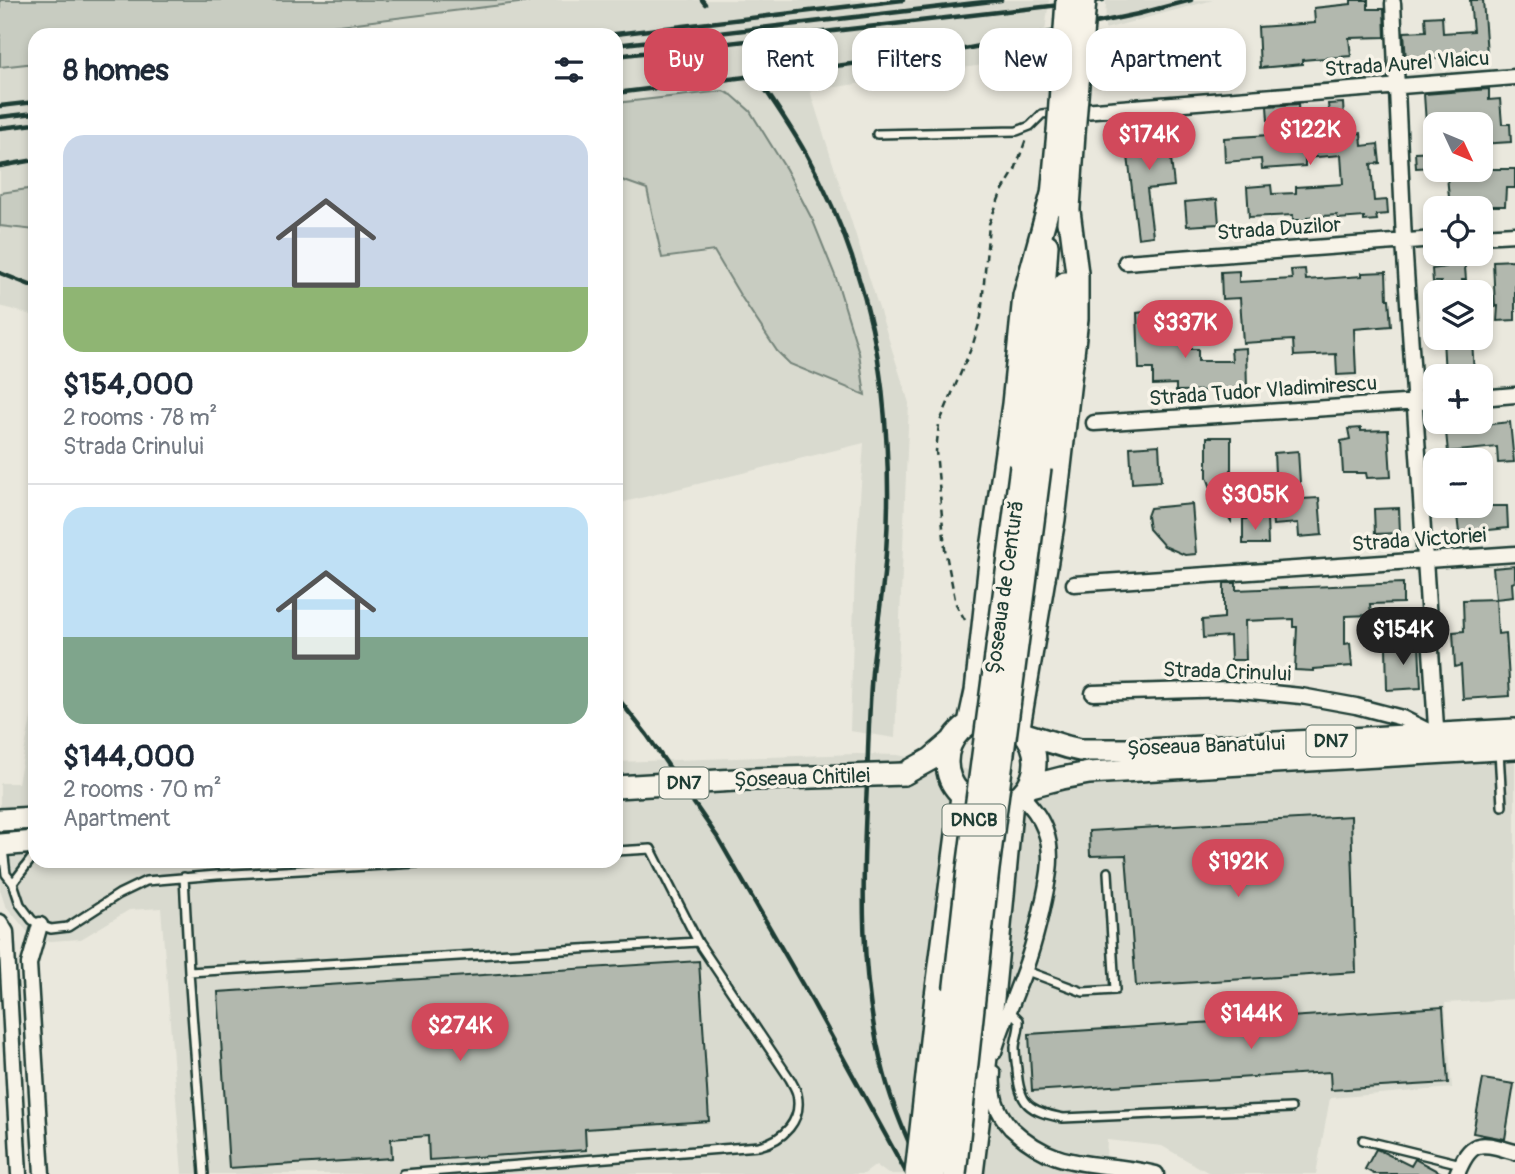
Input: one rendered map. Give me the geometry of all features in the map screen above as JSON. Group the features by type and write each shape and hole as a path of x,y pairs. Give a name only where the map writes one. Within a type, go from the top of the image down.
{"main road":[{"name":"Șoseaua de Centură","path":"934,1174 968,869 1030,467 1062,312 1069,211 1061,126 1067,0"},
{"name":"Șoseaua de Centură","path":"955,1174 1030,467 1052,194 1061,126 1084,0"},
{"path":"969,723 976,691 990,562 1013,404 1024,296 1052,194"},
{"path":"972,1174 1001,1004 1020,794 1032,777 1035,766 1031,744 1022,731 1054,519 1077,319 1077,273 1069,211"},
{"name":"DN7","path":"952,741 969,723 991,717 1006,720 1022,731"},
{"name":"Șoseaua Banatului","path":"1020,794 1062,778 1089,774 1437,744 1515,730"},
{"name":"Șoseaua Banatului","path":"1022,731 1080,750 1437,744 1507,749"},
{"path":"916,1174 958,791 947,768 946,758 952,741"},
{"name":"Șoseaua Chitilei","path":"904,774 931,759 952,741"},
{"name":"Șoseaua Chitilei","path":"623,787 904,774 934,780 958,791"},
{"name":"DN7","path":"958,791 971,802 981,805 1003,805 1020,794"},
{"path":"28,818 1,820 1,844 28,842"}],"street":[{"path":"1392,3 1404,241 1437,744"},
{"name":"Strada Aurel Vlaicu","path":"1061,126 1397,85 1515,77"},
{"path":"1493,235 1515,234"},
{"name":"Strada Duzilor","path":"1126,262 1423,240"},
{"path":"1493,397 1515,396"},
{"name":"Strada Tudor Vladimirescu","path":"1094,423 1423,402"},
{"name":"Strada Victoriei","path":"1074,584 1515,554"},
{"name":"Strada Crinului","path":"1093,693 1230,689 1301,696 1402,718 1437,744"},
{"path":"1020,794 1036,812 1046,831 1051,858 1040,916 1024,970 1001,1004 993,1056 993,1095 998,1109 1031,1149 1046,1159 1071,1166 1156,1174"},
{"path":"0,922 6,932 19,1174"},
{"path":"40,925 29,964 42,1174"},
{"path":"1459,1169 1468,1152 1478,1145 1484,1144 1515,1153"}],"lane":[{"path":"877,134 1017,131 1030,126 1042,114 1061,126"},
{"path":"1503,806 1507,749"},
{"path":"1,844 6,874 13,883 20,904 26,914 40,925 51,929 68,927 82,920 102,904 146,881 333,868"},
{"path":"404,1174 759,1146 784,1135 794,1122 798,1107 797,1093 790,1079 698,942 651,849 623,851"},
{"path":"13,883 28,863"},
{"path":"1024,970 1083,992 1115,990 1108,872"},
{"path":"184,877 204,1174"},
{"path":"189,972 698,942"},
{"path":"1001,1004 1019,1020 1015,1046 1018,1087 1022,1099 1045,1114 1063,1118 1291,1108"},
{"path":"1363,1140 1459,1169"}],"path":[{"path":"981,647 956,604 945,549 936,451 939,424 973,344 981,317 989,224 1001,193 1015,170 1030,126"}],"shaded area":[{"path":"0,0 1049,0 1046,28 979,28 979,66 965,68 965,28 852,28 852,85 838,87 838,28 742,28 742,91 810,91 909,403 895,738 850,731 855,568 864,443 623,502 623,28 28,28 28,314 0,306"},
{"path":"0,0 543,0 316,28 28,28 28,64 0,67"},
{"path":"1106,0 1213,0 1109,28 1105,28"},
{"path":"723,91 732,95 750,111 786,169 813,221 836,278 859,353 865,395 790,364 777,351 714,251 662,258 647,189 623,180 623,102"},
{"path":"28,189 28,229 0,226 0,193"},
{"path":"28,733 28,868 623,868 623,762 898,755 1007,778 1515,760 1515,999 1445,1003 1452,1088 1330,1098 1316,1174 1211,1174 1162,1146 1107,1140 1105,1174 888,1174 876,1165 864,1174 182,1174 161,908 129,910 81,939 36,942 5,905 0,890 0,783 18,783"}],"building":[{"path":"1351,0 1368,0 1368,9 1384,9 1385,37 1349,38 1351,56 1302,60 1302,64 1260,68 1258,27 1315,23 1314,8 1351,4"},
{"path":"1470,0 1483,0 1487,54 1467,55 1467,61 1446,63 1446,58 1406,61 1404,32 1426,31 1425,17 1442,16 1443,33 1473,31"},
{"path":"1489,89 1489,100 1500,99 1502,124 1510,124 1511,142 1493,143 1493,112 1425,112 1424,94"},
{"path":"1343,103 1345,135 1361,133 1362,146 1378,144 1380,163 1371,164 1374,201 1387,200 1388,214 1376,215 1377,220 1364,221 1364,217 1338,219 1337,215 1307,217 1307,220 1293,220 1293,215 1249,217 1247,187 1271,185 1272,194 1296,193 1296,187 1343,184 1341,155 1305,158 1305,166 1262,169 1261,159 1225,162 1224,138 1269,135 1267,106 1298,104 1299,123 1330,121 1328,104"},
{"path":"1167,121 1174,186 1147,189 1153,236 1138,238 1126,140 1154,137 1152,123"},
{"path":"1415,152 1423,152 1423,168 1416,168"},
{"path":"1493,169 1515,169 1515,188 1506,188 1505,206 1493,206 1493,196 1449,196 1448,182 1493,182"},
{"path":"1217,199 1219,224 1187,226 1185,202"},
{"path":"1515,260 1515,320 1497,321 1493,261"},
{"path":"1465,266 1466,280 1433,280 1432,269"},
{"path":"1305,269 1306,280 1386,272 1391,326 1354,329 1356,374 1337,375 1336,354 1294,356 1293,340 1243,343 1240,298 1222,299 1221,272 1239,271 1239,282 1292,279 1291,270"},
{"path":"1153,311 1152,324 1189,325 1189,349 1198,349 1198,361 1232,361 1231,349 1246,348 1247,390 1176,391 1176,384 1153,385 1153,369 1139,369 1137,313"},
{"path":"1444,350 1473,350 1473,364 1444,364"},
{"path":"1510,422 1514,462 1498,463 1497,447 1448,448 1446,434 1493,434 1493,424"},
{"path":"1361,428 1361,431 1388,430 1391,477 1367,478 1366,473 1343,473 1341,441 1350,439 1348,429"},
{"path":"1207,437 1231,437 1231,521 1214,496 1207,477"},
{"path":"1159,445 1161,481 1132,483 1130,447"},
{"path":"1298,451 1301,499 1319,498 1322,535 1299,537 1298,523 1273,525 1270,495 1276,494 1274,453"},
{"path":"1192,504 1196,554 1185,555 1164,546 1149,529 1147,516 1150,508"},
{"path":"1493,506 1507,506 1508,528 1459,533 1457,518 1493,518"},
{"path":"1399,508 1400,533 1375,534 1374,509"},
{"path":"1243,519 1267,519 1268,544 1243,544"},
{"path":"1515,566 1513,597 1496,599 1493,568"},
{"path":"1224,583 1236,583 1236,590 1403,583 1403,603 1370,604 1371,615 1345,616 1345,644 1350,643 1352,666 1313,671 1295,670 1297,627 1293,627 1293,619 1245,621 1246,660 1231,660 1230,636 1203,638 1202,620 1224,618"},
{"path":"1496,599 1498,634 1506,633 1510,696 1463,699 1461,665 1455,667 1453,632 1464,631 1463,600"},
{"path":"1419,644 1421,688 1387,690 1386,646"},
{"path":"1351,816 1356,972 1136,986 1126,855 1090,856 1089,831"},
{"path":"699,961 709,1121 585,1129 586,1150 429,1160 428,1136 391,1139 392,1158 229,1168 218,992"},
{"path":"1443,1007 1448,1083 1331,1090 1330,1072 1032,1091 1029,1034"},
{"path":"1483,1079 1514,1084 1505,1139 1473,1133"},
{"path":"1376,1149 1411,1166 1415,1159 1443,1174 1374,1174 1365,1169"}],"railway":[{"path":"702,0 705,4"},
{"path":"623,33 903,0"},
{"path":"623,44 1001,0"},
{"path":"623,55 1103,0"},
{"path":"623,92 949,52 1138,14 1191,0"},
{"path":"766,91 800,143 833,207 864,296 878,358 886,429 888,512 885,568 870,700 864,930 870,1002 884,1073 896,1112 923,1174"},
{"path":"0,106 28,103"},
{"path":"0,117 28,114"},
{"path":"0,128 28,125"},
{"path":"0,166 28,161"},
{"path":"0,273 28,284"},
{"path":"623,705 718,838 907,1174"}]}
